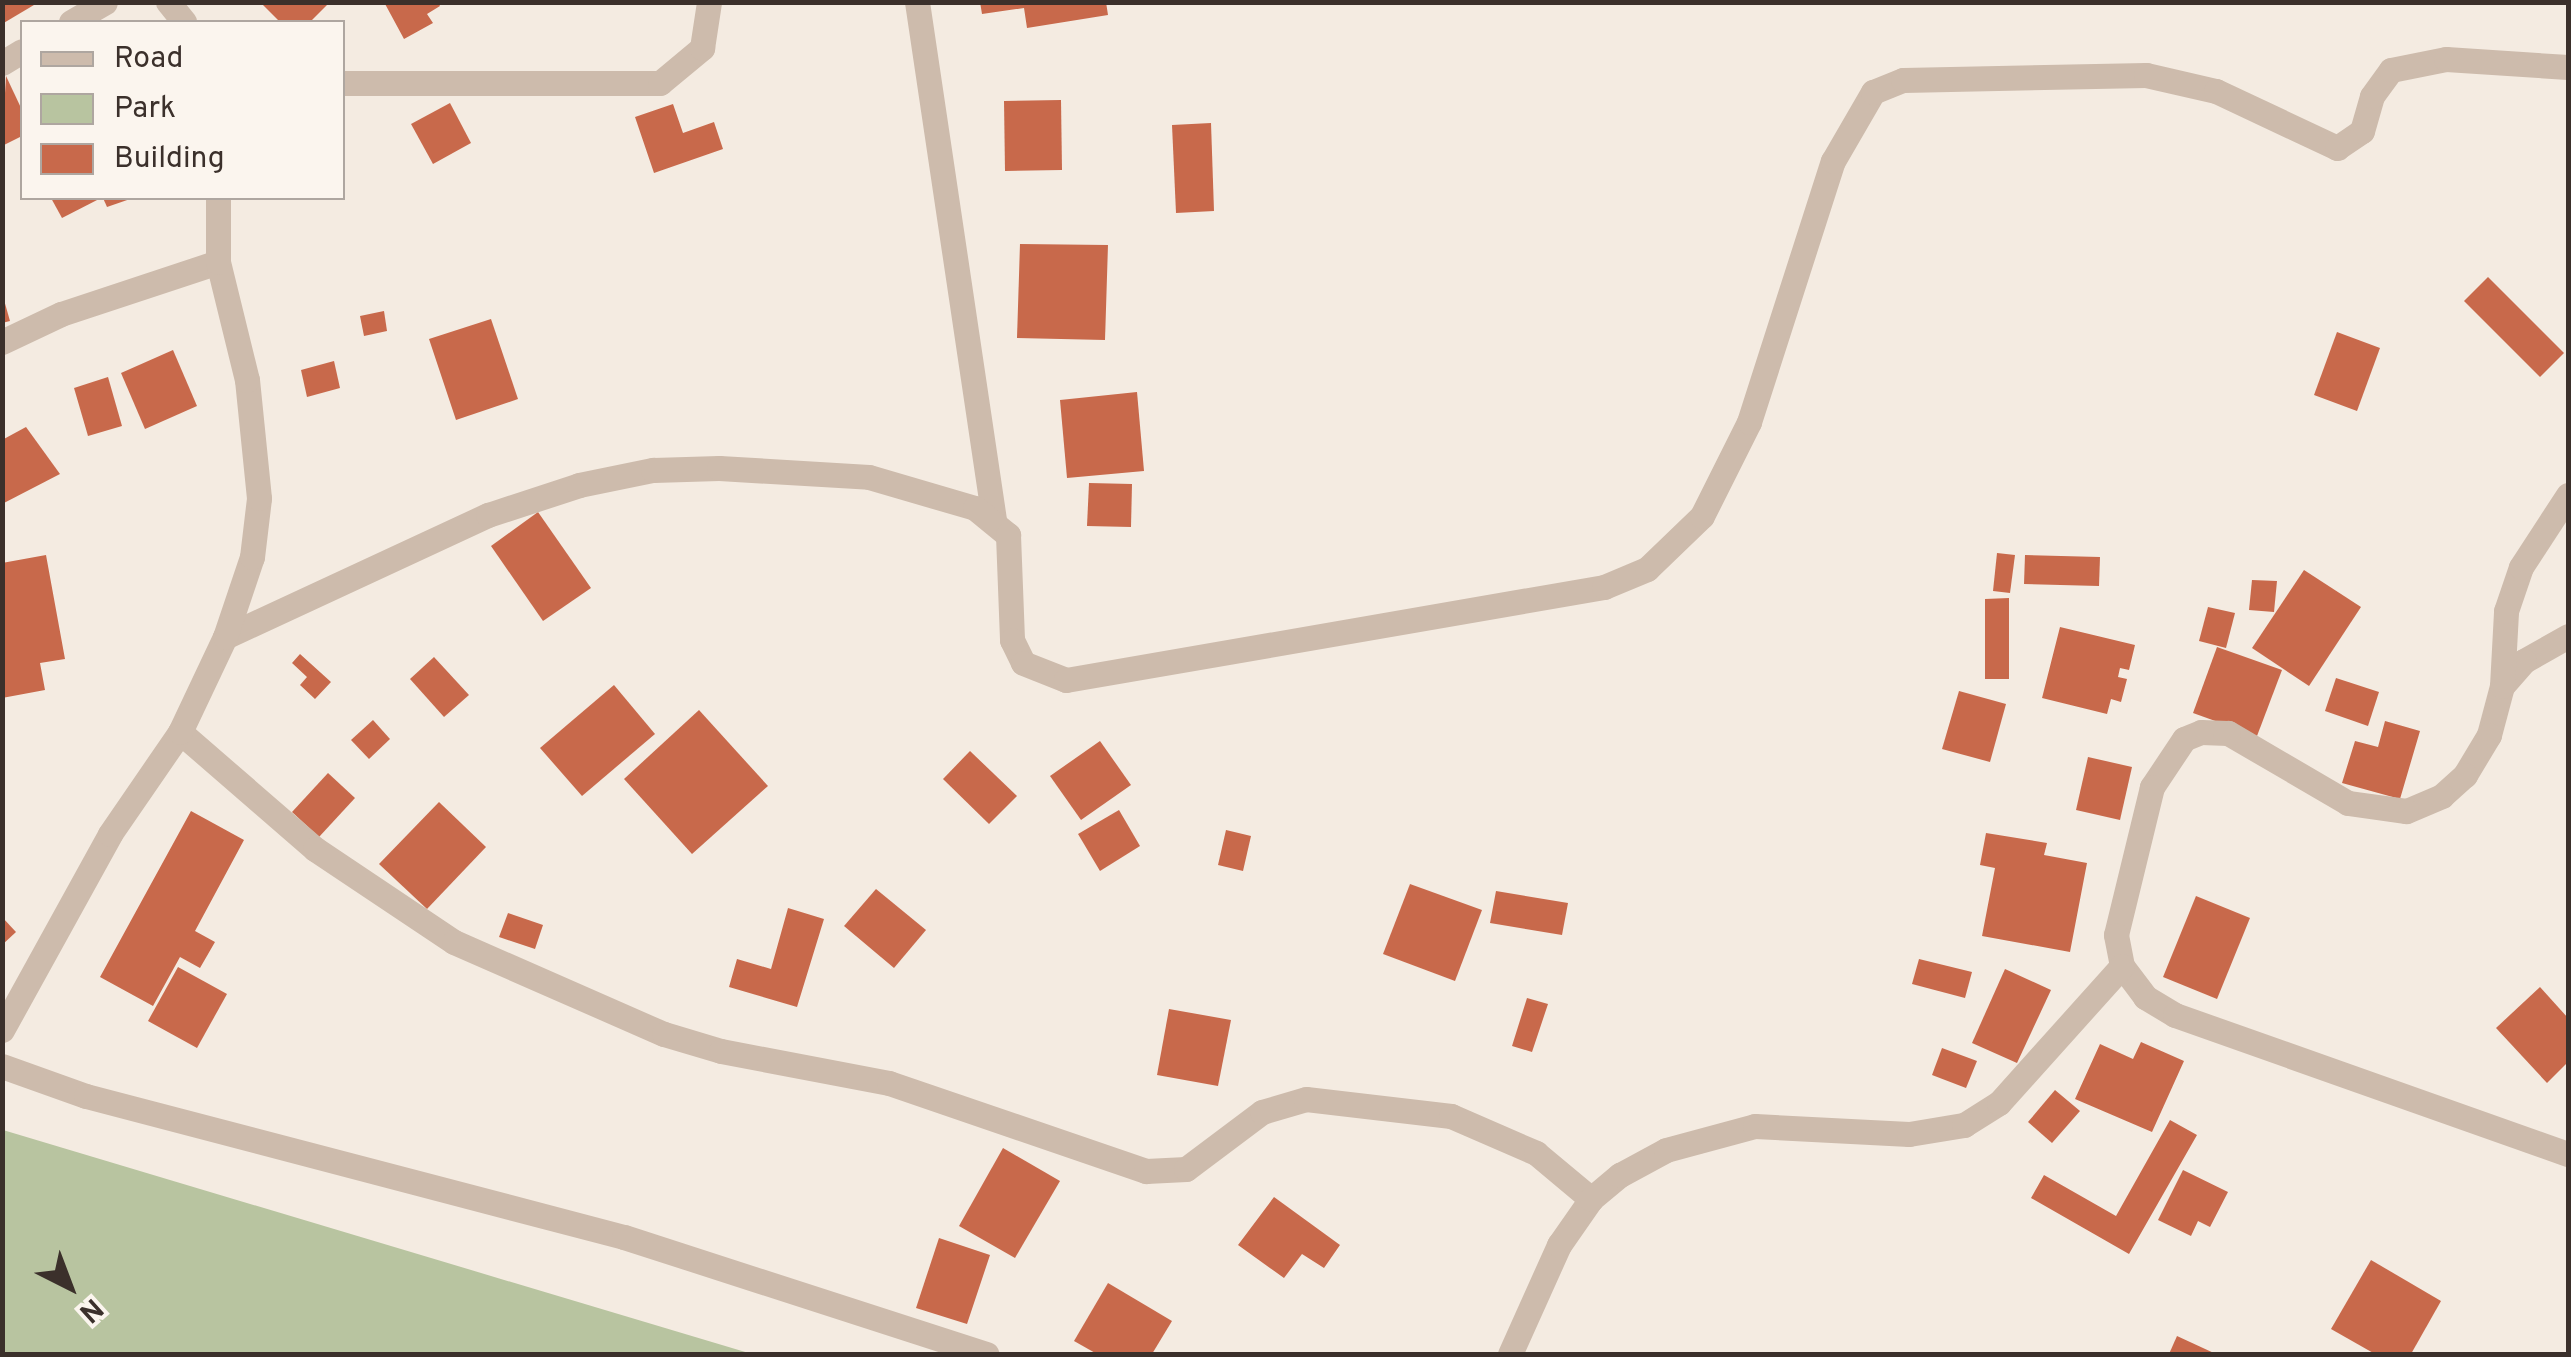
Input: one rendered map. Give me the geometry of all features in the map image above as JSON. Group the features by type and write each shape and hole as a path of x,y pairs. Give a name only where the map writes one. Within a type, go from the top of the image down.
{"street":[{"path":"74,20 104,2"},
{"path":"345,83 660,83 702,48 710,2"},
{"path":"917,2 994,520"},
{"path":"225,637 488,515 653,470 869,478 909,486 994,520 1008,535 1014,561 1012,640 1023,663 1066,680 1604,587 1646,569 1702,516 1749,422 1833,161 1873,92 1902,80 2146,76 2216,91 2337,148 2362,131 2372,96 2390,70 2446,59 2568,67"},
{"path":"2,1030 110,834 180,732 225,637 252,556 259,498 237,326 218,262 218,200"},
{"path":"2,342 60,314 218,262"},
{"path":"2568,495 2521,567 2506,611 2502,686 2489,735 2465,775 2442,796 2406,811 2348,803 2228,734 2201,732 2184,739 2152,787 2116,934 2122,966 2145,997 2175,1015 2568,1154"},
{"path":"2502,686 2524,661 2568,636"},
{"path":"180,732 316,849 454,942 664,1034 721,1051 890,1083 1146,1171 1186,1168 1262,1112 1306,1100 1451,1116 1536,1153 1591,1199"},
{"path":"1510,1354 1559,1244 1591,1199 1666,1150 1755,1126 1910,1134 1964,1125 1999,1103 2122,966"},
{"path":"2,1066 86,1096 624,1237 987,1354"}],"green space":[{"path":"3,1130 752,1354 3,1354"}],"building":[{"path":"2,2 39,2 2,24"},
{"path":"260,2 330,2 312,20 278,20"},
{"path":"384,2 438,2 440,6 427,14 433,23 404,39"},
{"path":"980,2 1106,2 1108,15 1027,28 1024,8 982,14"},
{"path":"6,76 20,106 20,137 2,146"},
{"path":"1061,100 1062,170 1005,171 1004,101"},
{"path":"450,103 471,143 433,164 411,124"},
{"path":"673,104 683,133 714,122 723,149 654,173 635,117"},
{"path":"1211,123 1214,211 1176,213 1172,125"},
{"path":"52,200 97,200 62,218"},
{"path":"104,200 127,200 107,207"},
{"path":"1020,244 1108,245 1105,340 1017,338"},
{"path":"2488,277 2564,353 2540,377 2464,301"},
{"path":"2,293 10,321 2,323"},
{"path":"384,311 387,331 364,336 360,316"},
{"path":"491,319 518,399 456,420 429,339"},
{"path":"2337,332 2380,348 2357,411 2314,395"},
{"path":"173,350 197,406 145,429 121,373"},
{"path":"334,361 340,388 307,397 301,370"},
{"path":"108,377 122,426 88,436 74,388"},
{"path":"1137,392 1144,471 1067,478 1060,400"},
{"path":"26,427 60,474 2,504 2,440"},
{"path":"1089,483 1132,484 1131,527 1087,526"},
{"path":"538,512 591,588 543,621 491,546"},
{"path":"1997,553 2015,555 2010,593 1993,591"},
{"path":"46,555 65,659 40,663 45,690 2,698 2,563"},
{"path":"2025,555 2100,557 2099,586 2024,584"},
{"path":"2304,570 2361,607 2309,686 2252,648"},
{"path":"2252,580 2277,581 2274,612 2249,610"},
{"path":"2009,598 2009,679 1985,679 1985,599"},
{"path":"2208,607 2235,613 2226,648 2199,641"},
{"path":"2060,627 2135,645 2129,670 2120,668 2118,677 2127,679 2121,702 2111,699 2107,714 2042,698"},
{"path":"2217,647 2282,670 2257,736 2193,713"},
{"path":"300,654 331,682 315,699 300,685 307,677 292,663"},
{"path":"434,657 469,695 444,717 410,679"},
{"path":"2336,678 2379,692 2368,726 2325,711"},
{"path":"614,685 655,734 582,796 540,748"},
{"path":"1959,691 2006,704 1990,762 1942,749"},
{"path":"699,710 768,786 692,854 624,779"},
{"path":"373,720 390,739 369,759 351,740"},
{"path":"2385,721 2420,731 2400,799 2342,783 2355,741 2378,747"},
{"path":"1100,741 1131,785 1081,820 1050,776"},
{"path":"970,751 1017,796 989,824 943,779"},
{"path":"2088,757 2132,767 2120,820 2076,810"},
{"path":"328,773 355,798 319,837 292,812"},
{"path":"439,802 486,847 427,909 379,864"},
{"path":"1119,810 1140,846 1100,871 1078,834"},
{"path":"191,811 244,840 195,931 215,942 200,968 180,957 153,1006 100,977"},
{"path":"1226,830 1251,836 1243,871 1218,865"},
{"path":"1986,833 2047,843 2044,855 2087,863 2070,952 1982,936 1995,868 1980,865"},
{"path":"1410,884 1482,910 1455,981 1383,954"},
{"path":"876,889 926,930 894,968 844,926"},
{"path":"1496,891 1568,903 1562,935 1490,923"},
{"path":"2196,896 2250,918 2217,999 2163,977"},
{"path":"788,908 824,919 797,1007 729,987 737,959 771,969"},
{"path":"508,913 543,925 535,949 499,937"},
{"path":"2,917 16,932 2,945"},
{"path":"1919,959 1972,972 1965,998 1912,984"},
{"path":"178,967 227,994 197,1048 148,1021"},
{"path":"2005,969 2051,990 2017,1063 1972,1043"},
{"path":"2540,987 2568,1018 2568,1062 2547,1083 2496,1028"},
{"path":"1527,998 1548,1004 1532,1052 1512,1046"},
{"path":"1169,1009 1231,1020 1218,1086 1157,1075"},
{"path":"2141,1042 2184,1061 2152,1132 2075,1099 2100,1044 2133,1059"},
{"path":"1942,1048 1977,1061 1966,1088 1932,1075"},
{"path":"2055,1090 2080,1111 2052,1143 2028,1122"},
{"path":"2170,1120 2197,1135 2129,1254 2031,1198 2044,1175 2116,1216"},
{"path":"1003,1148 1060,1181 1015,1258 959,1226"},
{"path":"2183,1170 2228,1192 2210,1227 2198,1221 2191,1236 2158,1220"},
{"path":"1274,1197 1340,1245 1324,1268 1302,1254 1284,1278 1238,1245"},
{"path":"939,1238 990,1255 967,1324 916,1308"},
{"path":"2371,1260 2441,1301 2411,1354 2375,1354 2331,1329"},
{"path":"1108,1283 1172,1321 1152,1354 1097,1354 1074,1341"},
{"path":"2177,1336 2216,1354 2169,1354"}]}
